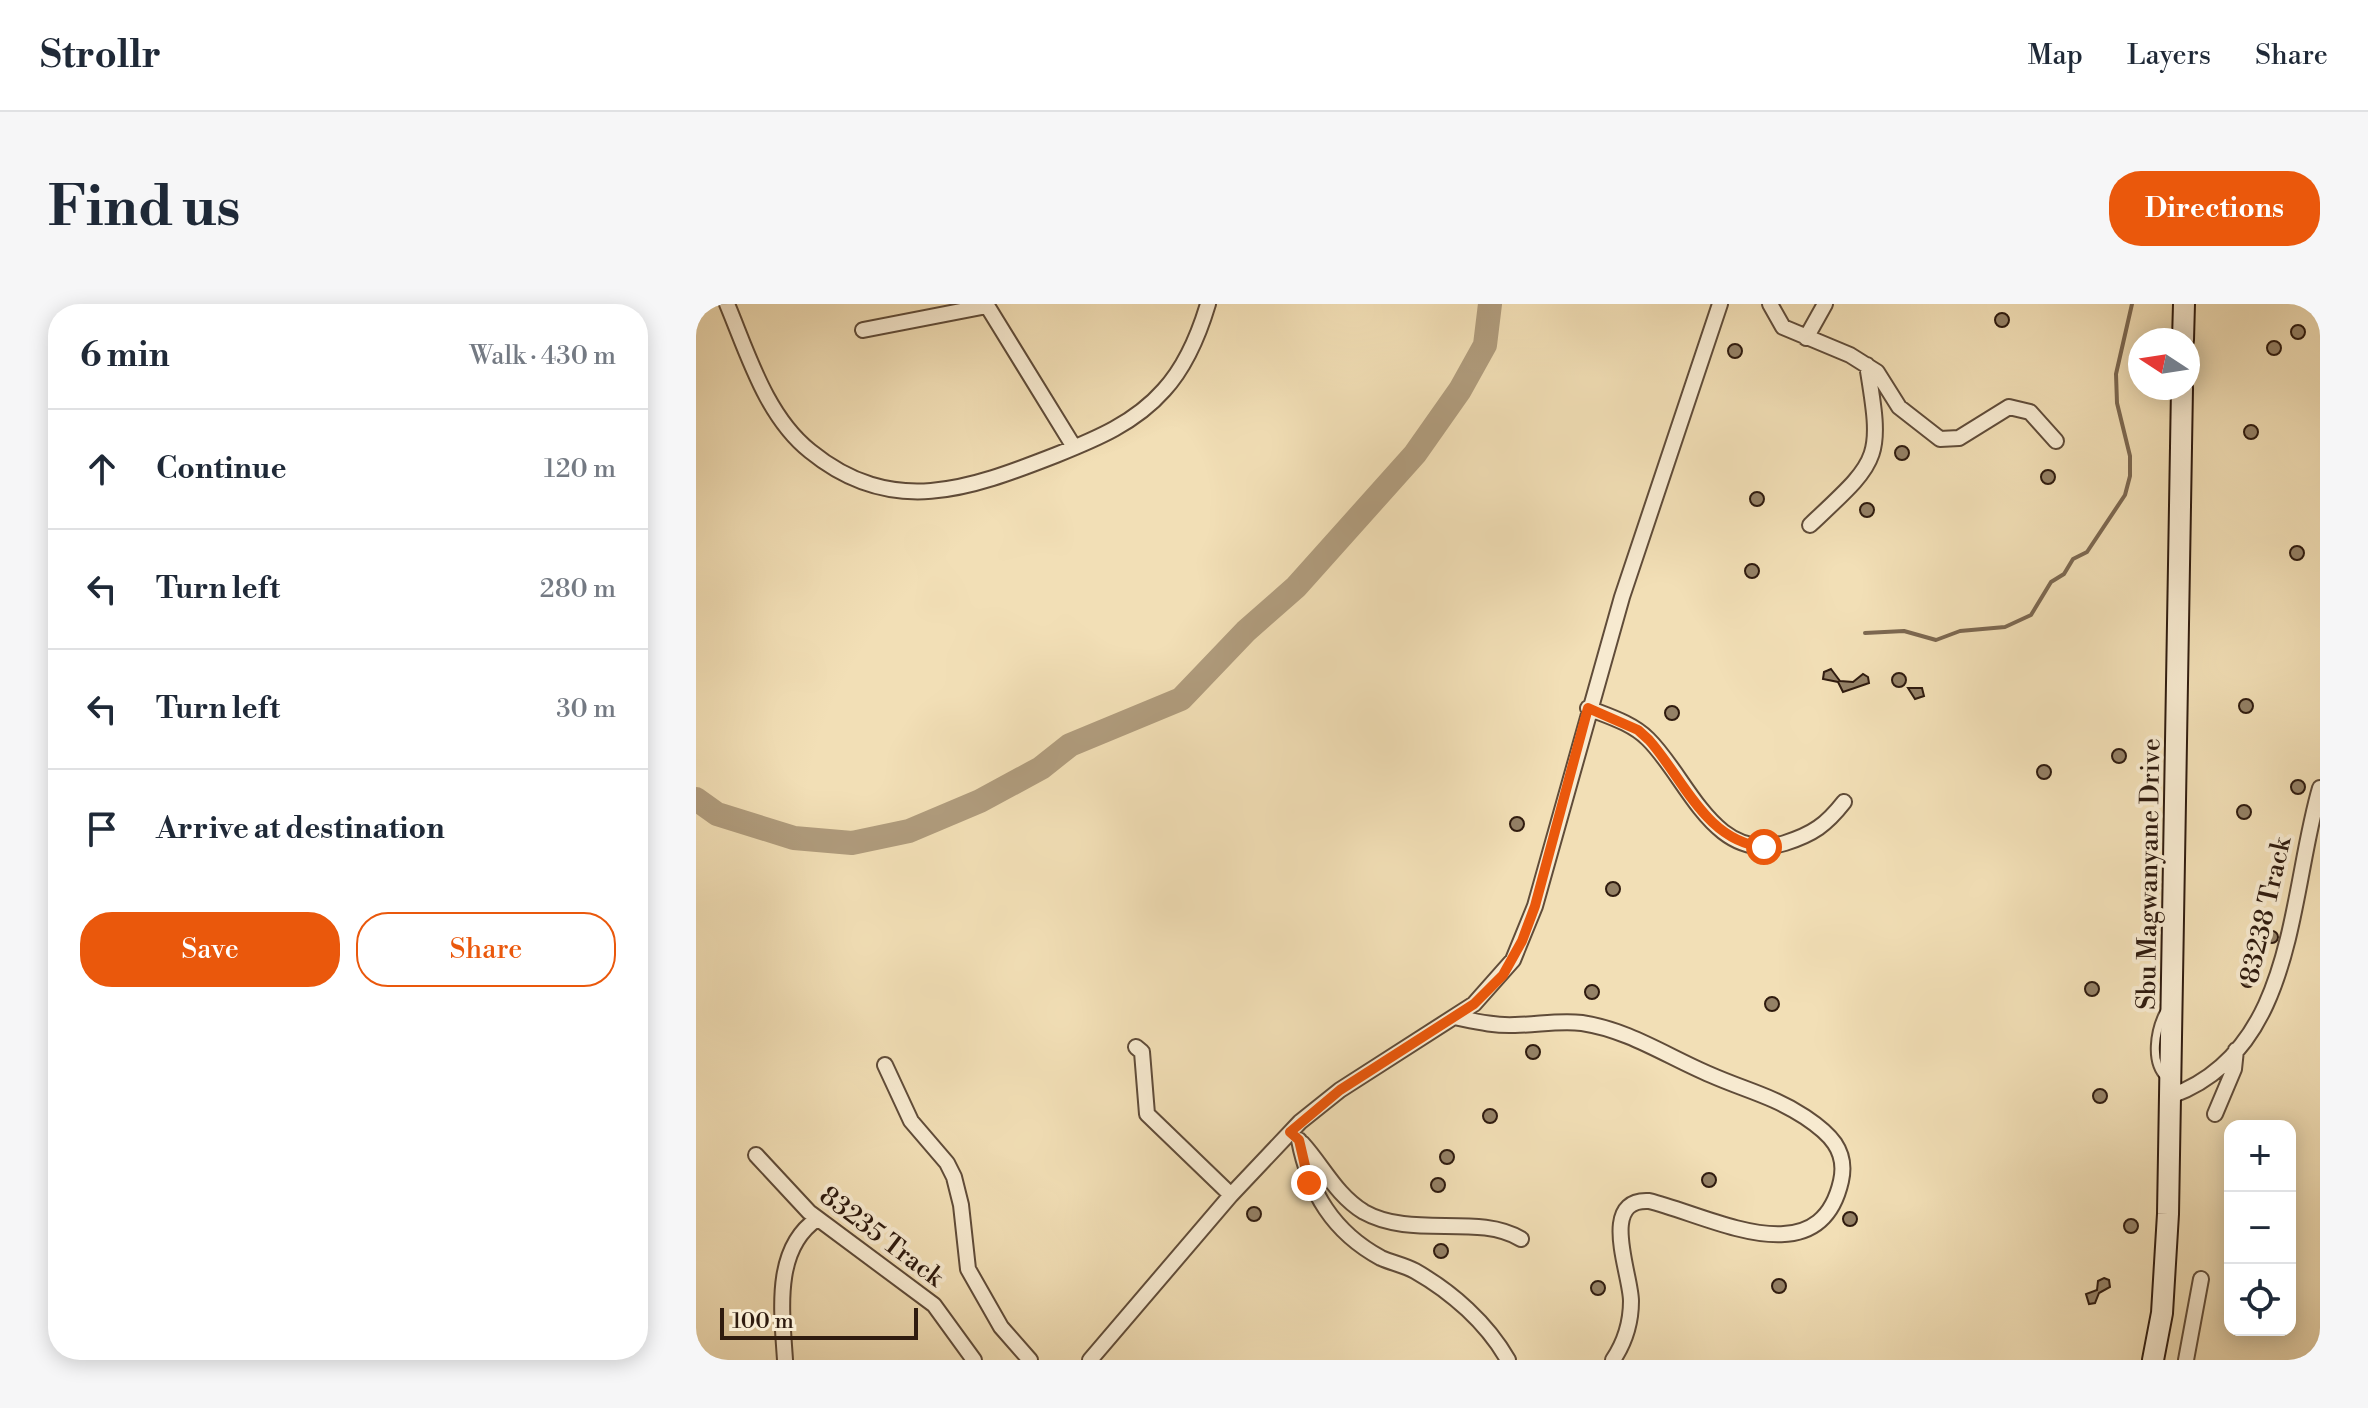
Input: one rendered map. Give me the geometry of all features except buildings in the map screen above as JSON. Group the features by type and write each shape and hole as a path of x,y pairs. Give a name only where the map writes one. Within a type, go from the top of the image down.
{"main road":[{"path":"2183,328 2184,304"},
{"name":"Sbu Magwanyane Drive","path":"2153,1360 2162,1313 2171,1089 2182,400"}],"street":[{"path":"727,304 762,385 794,435 824,462 864,481 902,490 943,492 983,483 1125,423 1166,389 1187,357 1208,304"},
{"path":"1090,1360 1231,1195 1340,1090 1454,1017 1503,975 1522,941 1588,708 1720,304"},
{"path":"1770,304 1783,327 1867,365 1883,380 1899,407 1940,439 1959,438 2009,407 2030,412 2056,441"},
{"path":"1806,338 1825,304"},
{"path":"863,330 986,305 1074,447"},
{"path":"1810,525 1855,483 1875,453 1877,427 1867,365"},
{"path":"1588,708 1638,730 1664,757 1719,830 1743,843 1776,845 1808,836 1825,826 1844,802"},
{"name":"83238 Track","path":"2171,1089 2210,1077 2236,1050 2265,1009 2276,983 2320,788"},
{"path":"1454,1017 1500,1025 1578,1023 1623,1034 1723,1081 1776,1099 1807,1118 1837,1144 1843,1170 1832,1206 1823,1219 1800,1234 1756,1232 1649,1201 1633,1204 1625,1212 1620,1229 1632,1299 1630,1316 1627,1333 1613,1360"},
{"path":"1136,1047 1142,1052 1147,1114 1231,1195"},
{"path":"2215,1114 2234,1069 2236,1050"},
{"path":"885,1065 911,1121 954,1177 961,1205 968,1269 1001,1327 1030,1360"},
{"path":"1294,1136 1340,1191 1376,1217 1458,1229 1498,1228 1521,1239"},
{"path":"1294,1136 1309,1183 1327,1214 1375,1254 1421,1275 1471,1311 1508,1360"},
{"name":"83235 Track","path":"756,1155 790,1196 817,1219 934,1305 974,1360"},
{"path":"785,1360 783,1311 788,1254 798,1235 817,1219"},
{"path":"2186,1360 2201,1279"}],"waterway":[{"path":"696,799 717,814 794,838 852,843 909,831 980,801 1041,768 1070,745 1181,699 1246,631 1296,587 1415,454 1460,390 1485,345 1490,304"},
{"path":"1865,633 1904,631 1936,640 1960,631 2005,627 2031,615 2051,582 2064,574 2073,559 2087,552 2125,495 2130,476 2130,456 2117,403 2116,374 2132,304"}],"route":[{"path":"1309,1183 1299,1140 1290,1132 1340,1090 1474,1004 1503,975 1513,960 1535,906 1588,708 1638,730 1649,740 1719,830 1743,843 1764,847"}]}
